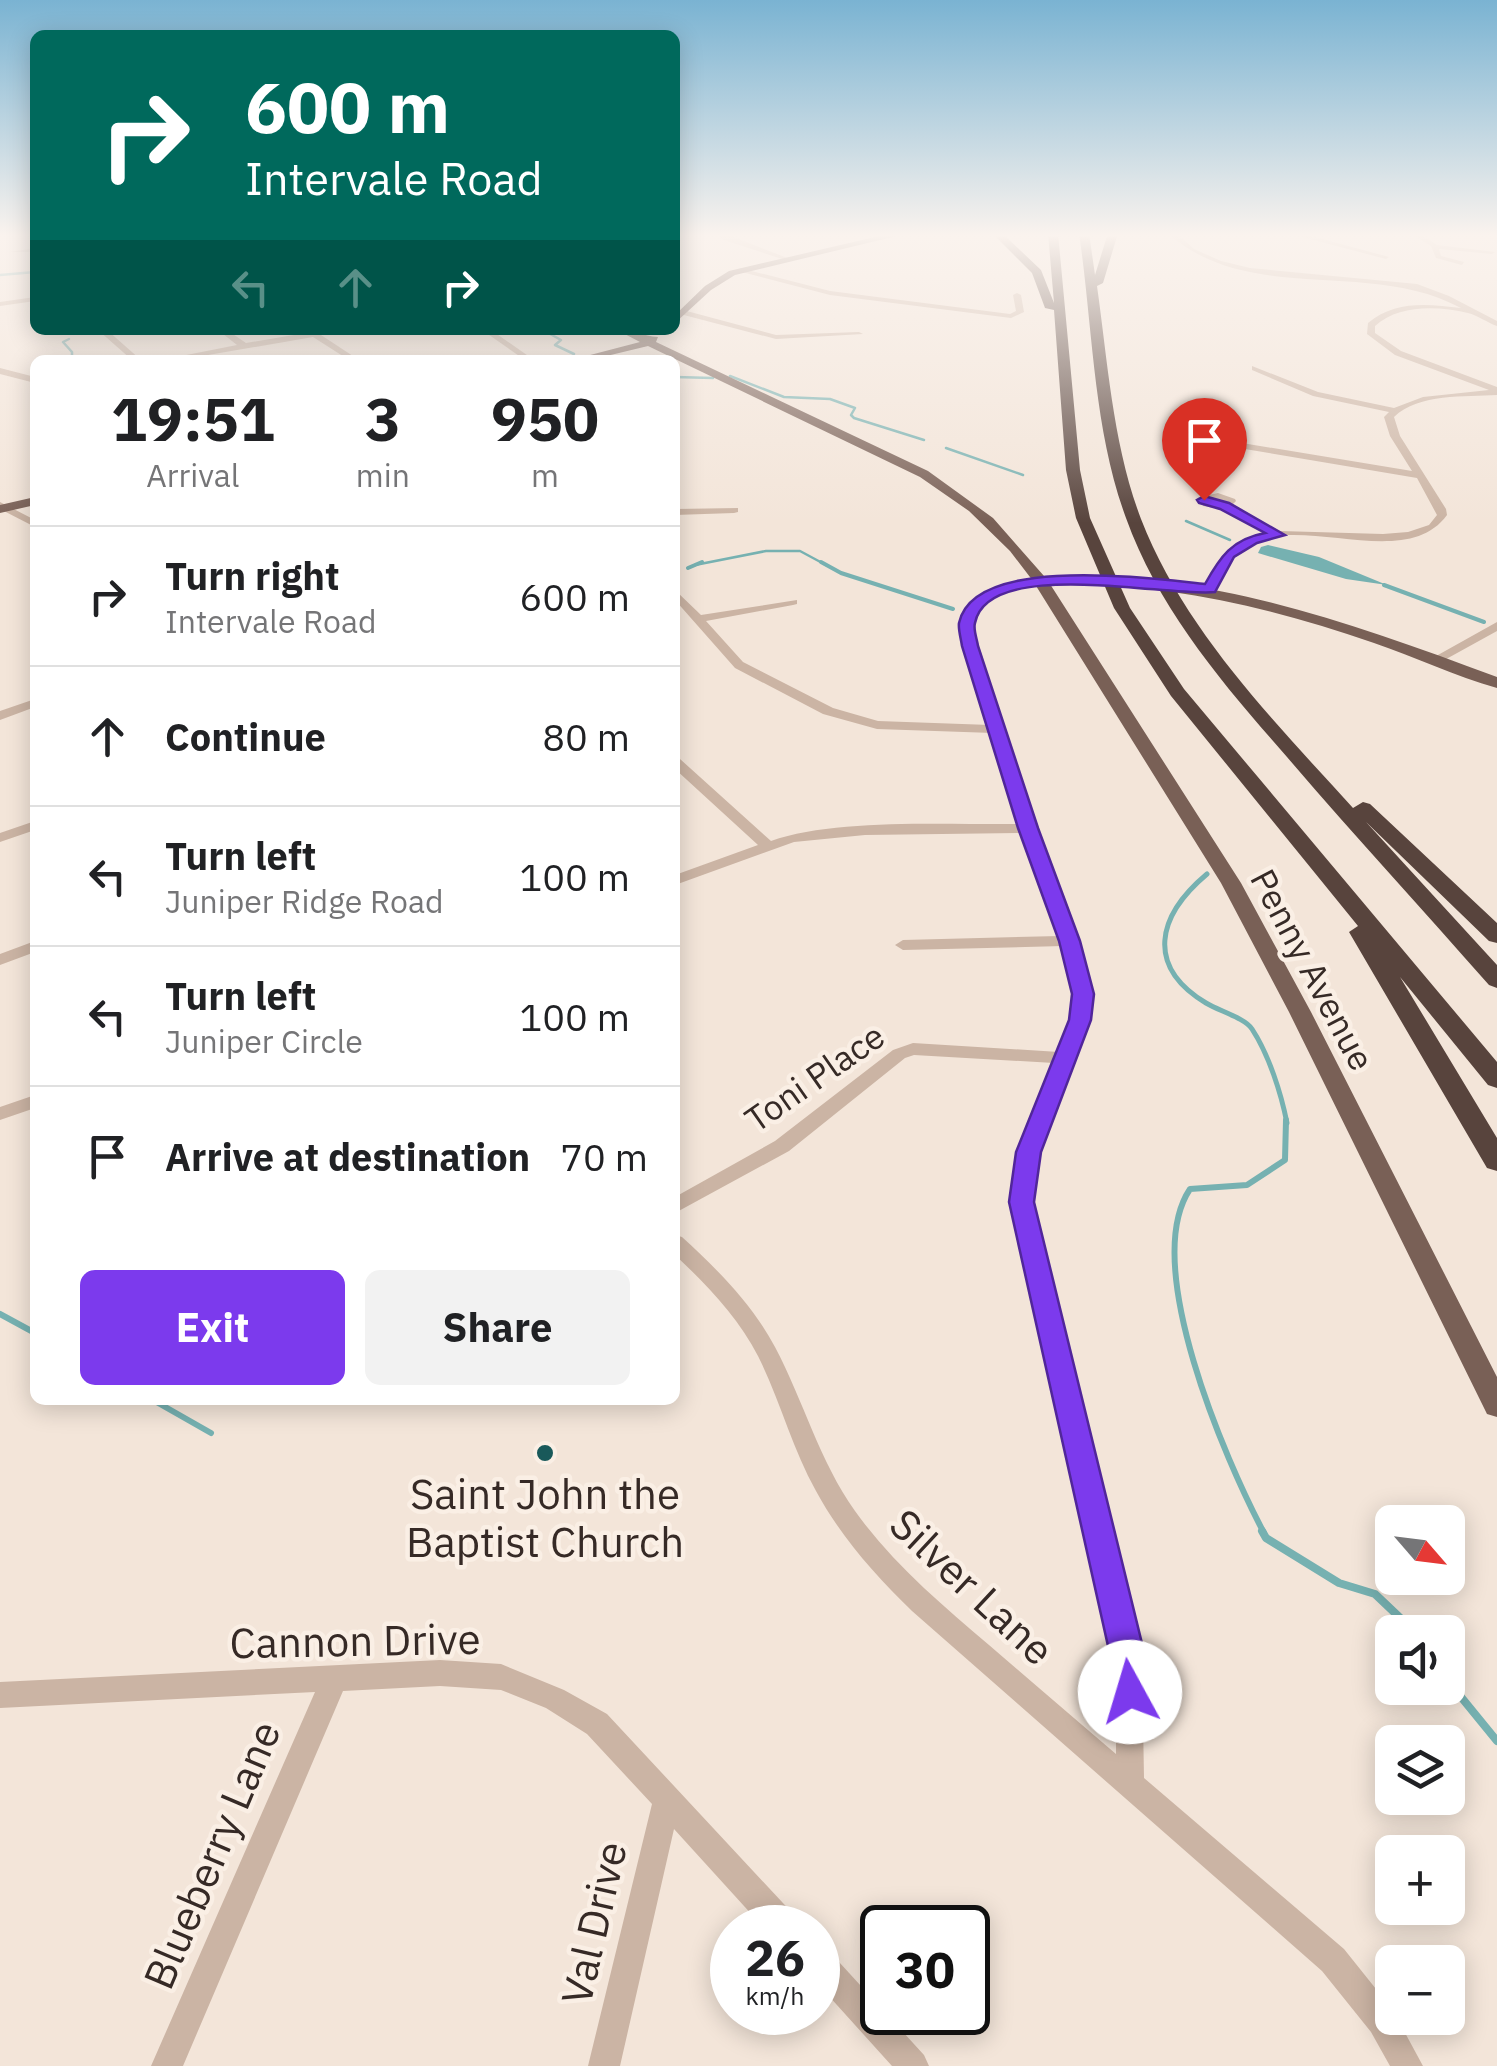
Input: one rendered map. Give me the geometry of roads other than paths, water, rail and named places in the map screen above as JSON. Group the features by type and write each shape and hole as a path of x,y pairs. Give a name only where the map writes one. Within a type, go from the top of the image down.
{"highway":[{"path":"1053,329 1063,358"},
{"path":"1061,329 1073,470 1083,518 1117,598 1177,692 1497,1079"},
{"path":"1099,329 1124,489 1139,533 1177,604 1244,695 1497,980"},
{"path":"1244,695 1497,936"},
{"path":"1299,836 1318,875 1352,918 1497,1161"}],"main road":[{"name":"Penny Avenue","path":"632,335 673,355"},
{"path":"599,355 650,344 659,335"},
{"name":"Penny Avenue","path":"680,358 939,483 990,520 1040,580 1231,883 1366,1143 1435,1291 1497,1405"},
{"path":"2,507 30,502"},
{"path":"1040,580 1140,581 1210,589 1289,608 1497,683"}],"street":[{"path":"744,329 808,339 858,334"},
{"path":"1371,329 1371,334 1398,354 1497,391"},
{"path":"108,335 131,355"},
{"path":"229,335 244,346"},
{"path":"193,355 308,335"},
{"path":"316,335 346,355"},
{"path":"493,335 523,355"},
{"path":"1255,368 1316,394 1393,410 1417,401 1497,391"},
{"path":"0,371 30,380"},
{"path":"10,386 30,383"},
{"path":"1210,589 1228,554 1253,539 1278,535 1359,539 1421,534 1433,528 1442,515 1390,425 1393,410"},
{"path":"1230,444 1422,476"},
{"path":"1224,506 1278,535"},
{"path":"2,507 30,521"},
{"path":"680,512 734,510"},
{"path":"1040,580 996,591 975,608 966,623 1028,828 1070,941 1083,1006 1029,1152 1022,1202 1130,1664 1130,1781"},
{"path":"680,599 739,665 828,711 878,725 999,730"},
{"path":"698,618 794,602"},
{"path":"1435,660 1497,626"},
{"path":"0,716 30,705"},
{"path":"680,767 768,846"},
{"path":"0,838 30,827"},
{"path":"680,878 792,838 865,831 1028,828"},
{"path":"903,945 1070,941"},
{"path":"0,960 30,948"},
{"name":"Toni Place","path":"680,1203 782,1146 899,1054 913,1049 1064,1058"},
{"path":"0,1114 30,1103"},
{"name":"Silver Lane","path":"680,1248 734,1302 757,1334 813,1462 871,1552 922,1603 1333,1960 1382,2021 1408,2066"},
{"name":"Cannon Drive","path":"0,1695 440,1673 502,1678 555,1699 597,1724 764,1905"},
{"name":"Blueberry Lane","path":"167,2066 335,1678"},
{"name":"Val Drive","path":"604,2066 667,1800"},
{"path":"840,1986 914,2066"}],"water":[{"path":"1268,545 1319,557 1387,585 1346,579 1258,553"}],"waterway":[{"path":"552,335 561,340 555,345 574,354"},
{"path":"69,339 63,342 72,355"},
{"path":"730,376 784,397 830,399 855,408 851,415 854,418 924,440"},
{"path":"680,377 713,378"},
{"path":"946,448 1023,475"},
{"path":"1186,521 1230,540"},
{"path":"695,565 766,551 800,551 826,565"},
{"path":"695,565 702,562"},
{"path":"821,562 841,573 953,609"},
{"path":"688,568 695,565"},
{"path":"1384,585 1484,622"},
{"path":"1207,874 1177,907 1165,940 1166,957 1186,989 1252,1029 1274,1074 1287,1123"},
{"path":"1264,1533 1229,1459 1194,1361 1181,1311 1175,1264 1177,1222 1190,1189 1247,1185 1285,1160 1286,1120"},
{"path":"0,1314 30,1330"},
{"path":"162,1405 211,1433"},
{"path":"1262,1531 1266,1538 1339,1583 1375,1594 1397,1615"},
{"path":"1465,1702 1497,1741"}],"place":[{"name":"Saint John the Baptist Church","path":"545,1453"}]}
